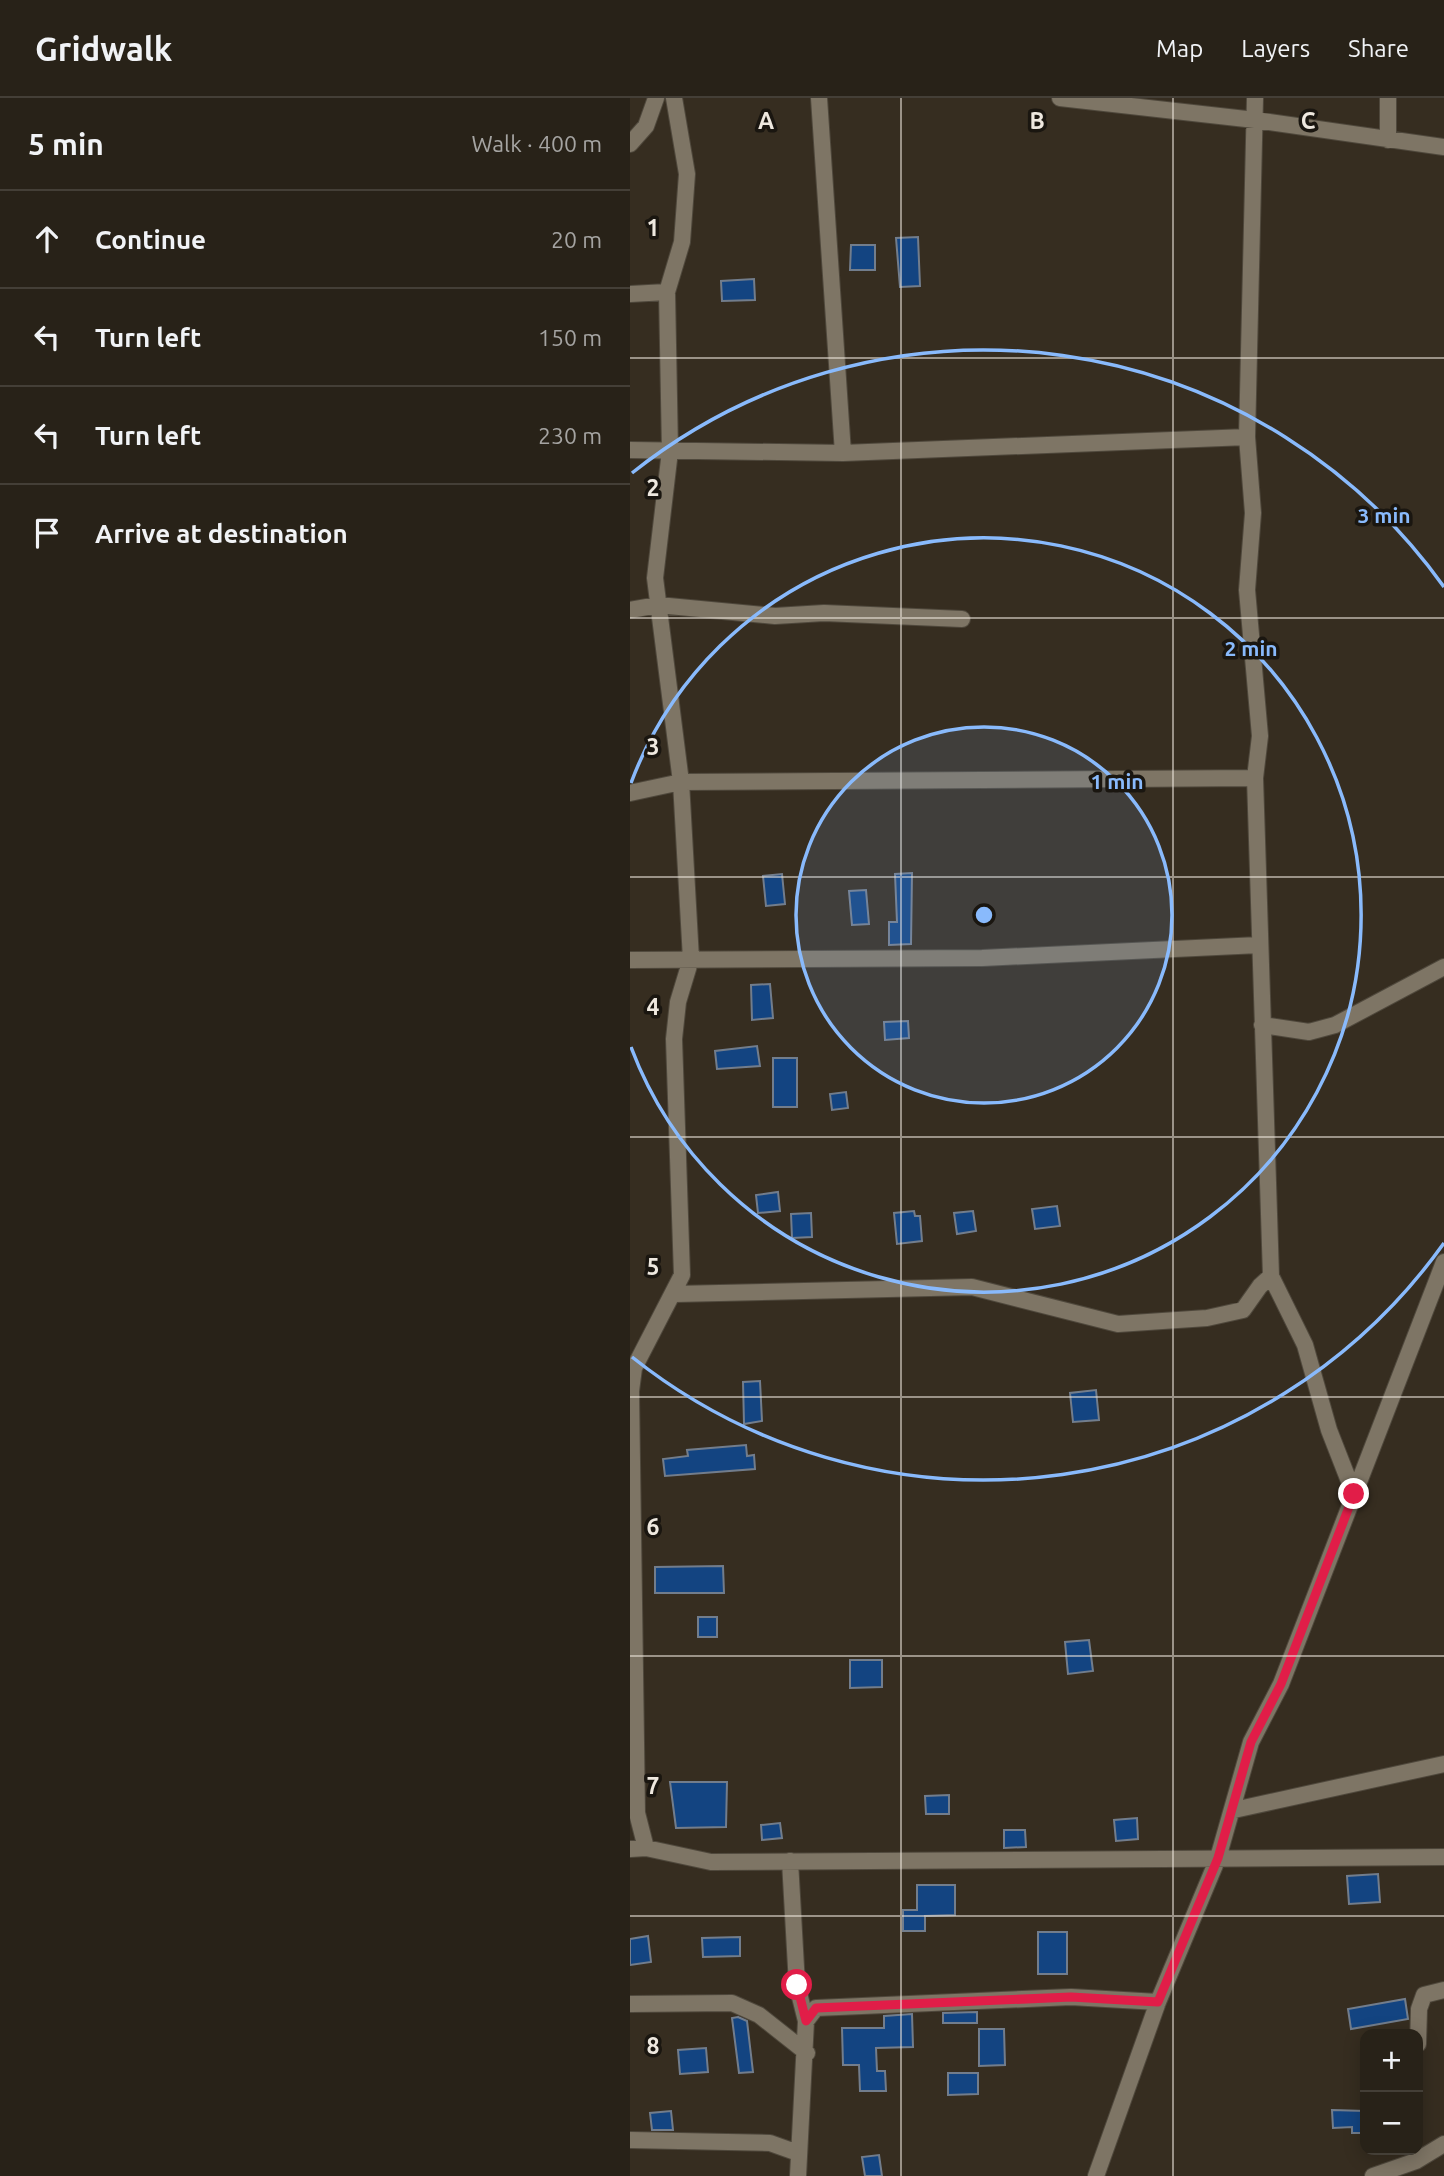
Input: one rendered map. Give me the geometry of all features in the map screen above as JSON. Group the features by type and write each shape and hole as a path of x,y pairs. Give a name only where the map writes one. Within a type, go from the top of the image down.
{"street":[{"path":"630,144 646,126 656,98"},
{"path":"674,98 687,174 682,242 667,292 670,451 655,578 681,782 691,959 678,1002 674,1039 682,1275 675,1294 660,1314 634,1368 631,1391 634,1818 638,1849 711,1862 1444,1857"},
{"path":"819,98 843,453"},
{"path":"1060,98 1126,102 1444,147"},
{"path":"1255,98 1247,437 1253,513 1247,590 1260,736 1255,778 1271,1276 1305,1345 1329,1430 1354,1494"},
{"path":"1388,98 1388,139"},
{"path":"630,294 667,292"},
{"path":"630,450 843,453 1247,437"},
{"path":"630,610 658,605 775,616 824,613 962,619"},
{"path":"630,793 681,782 1255,778"},
{"path":"630,960 982,958 1259,945"},
{"path":"1262,1024 1309,1032 1335,1025 1444,967"},
{"path":"1096,2176 1158,2002 1218,1858 1234,1810 1251,1742 1281,1684 1443,1270"},
{"path":"675,1294 972,1287 1118,1324 1207,1318 1242,1310 1271,1276"},
{"path":"1234,1810 1444,1764"},
{"path":"790,1861 797,1985 806,2021 807,2053 798,2153 799,2176"},
{"path":"1418,2029 1419,2009 1424,1996 1444,1990"},
{"path":"806,2021 816,2008 1071,1997 1158,2002"},
{"path":"630,2004 732,2003 746,2007 807,2053"},
{"path":"630,2140 770,2143 798,2153"},
{"path":"1373,2176 1416,2162 1444,2144"}],"building":[{"path":"918,237 920,286 900,287 896,238"},
{"path":"851,245 875,245 875,270 850,270"},
{"path":"754,279 755,300 722,301 721,281"},
{"path":"912,873 911,944 889,945 889,922 897,922 895,874"},
{"path":"782,874 785,904 766,906 763,876"},
{"path":"866,890 869,924 852,925 849,891"},
{"path":"770,984 773,1018 752,1020 751,985"},
{"path":"908,1021 909,1038 885,1040 884,1022"},
{"path":"757,1046 760,1066 717,1069 715,1051"},
{"path":"773,1058 797,1058 797,1107 773,1107"},
{"path":"846,1092 848,1108 832,1110 830,1094"},
{"path":"778,1192 780,1211 758,1213 756,1195"},
{"path":"1057,1206 1060,1226 1035,1229 1032,1209"},
{"path":"914,1211 915,1216 920,1216 922,1241 897,1244 894,1213"},
{"path":"973,1211 976,1231 957,1234 954,1213"},
{"path":"811,1213 812,1237 792,1238 791,1214"},
{"path":"760,1381 762,1421 744,1424 743,1382"},
{"path":"1096,1390 1099,1420 1073,1422 1070,1393"},
{"path":"746,1445 747,1456 754,1455 755,1469 665,1476 663,1459 688,1456 687,1450"},
{"path":"723,1566 724,1593 655,1593 655,1567"},
{"path":"698,1617 717,1617 717,1637 698,1637"},
{"path":"1089,1640 1093,1671 1068,1674 1065,1642"},
{"path":"850,1660 882,1660 882,1687 850,1688"},
{"path":"670,1782 727,1782 726,1827 676,1828"},
{"path":"949,1795 949,1814 926,1814 925,1796"},
{"path":"1137,1818 1138,1839 1116,1841 1114,1820"},
{"path":"780,1823 782,1838 762,1840 761,1825"},
{"path":"1004,1830 1025,1830 1026,1847 1004,1848"},
{"path":"1378,1874 1380,1902 1349,1904 1347,1876"},
{"path":"917,1885 955,1885 955,1915 925,1916 925,1931 903,1931 903,1910 917,1910"},
{"path":"1038,1932 1067,1932 1067,1974 1038,1974"},
{"path":"648,1936 651,1962 630,1965 630,1939"},
{"path":"740,1937 740,1956 703,1957 702,1938"},
{"path":"1405,1999 1408,2019 1351,2029 1348,2009"},
{"path":"977,2012 977,2023 943,2023 943,2013"},
{"path":"912,2014 913,2047 876,2048 877,2071 885,2071 886,2091 860,2091 859,2065 843,2065 842,2028 884,2028 884,2016"},
{"path":"738,2017 747,2021 753,2072 739,2073 732,2018"},
{"path":"979,2029 1004,2029 1005,2065 979,2066"},
{"path":"706,2048 708,2072 680,2074 678,2050"},
{"path":"948,2073 978,2073 978,2094 948,2095"},
{"path":"1332,2110 1360,2111 1360,2133 1352,2133 1352,2127 1333,2128"},
{"path":"671,2111 673,2130 652,2130 650,2113"},
{"path":"879,2155 882,2176 865,2176 862,2157"}],"route":[{"path":"797,1985 806,2021 810,2012 816,2008 1071,1997 1158,2002 1218,1858 1234,1810 1251,1742 1281,1684 1354,1494"}]}
